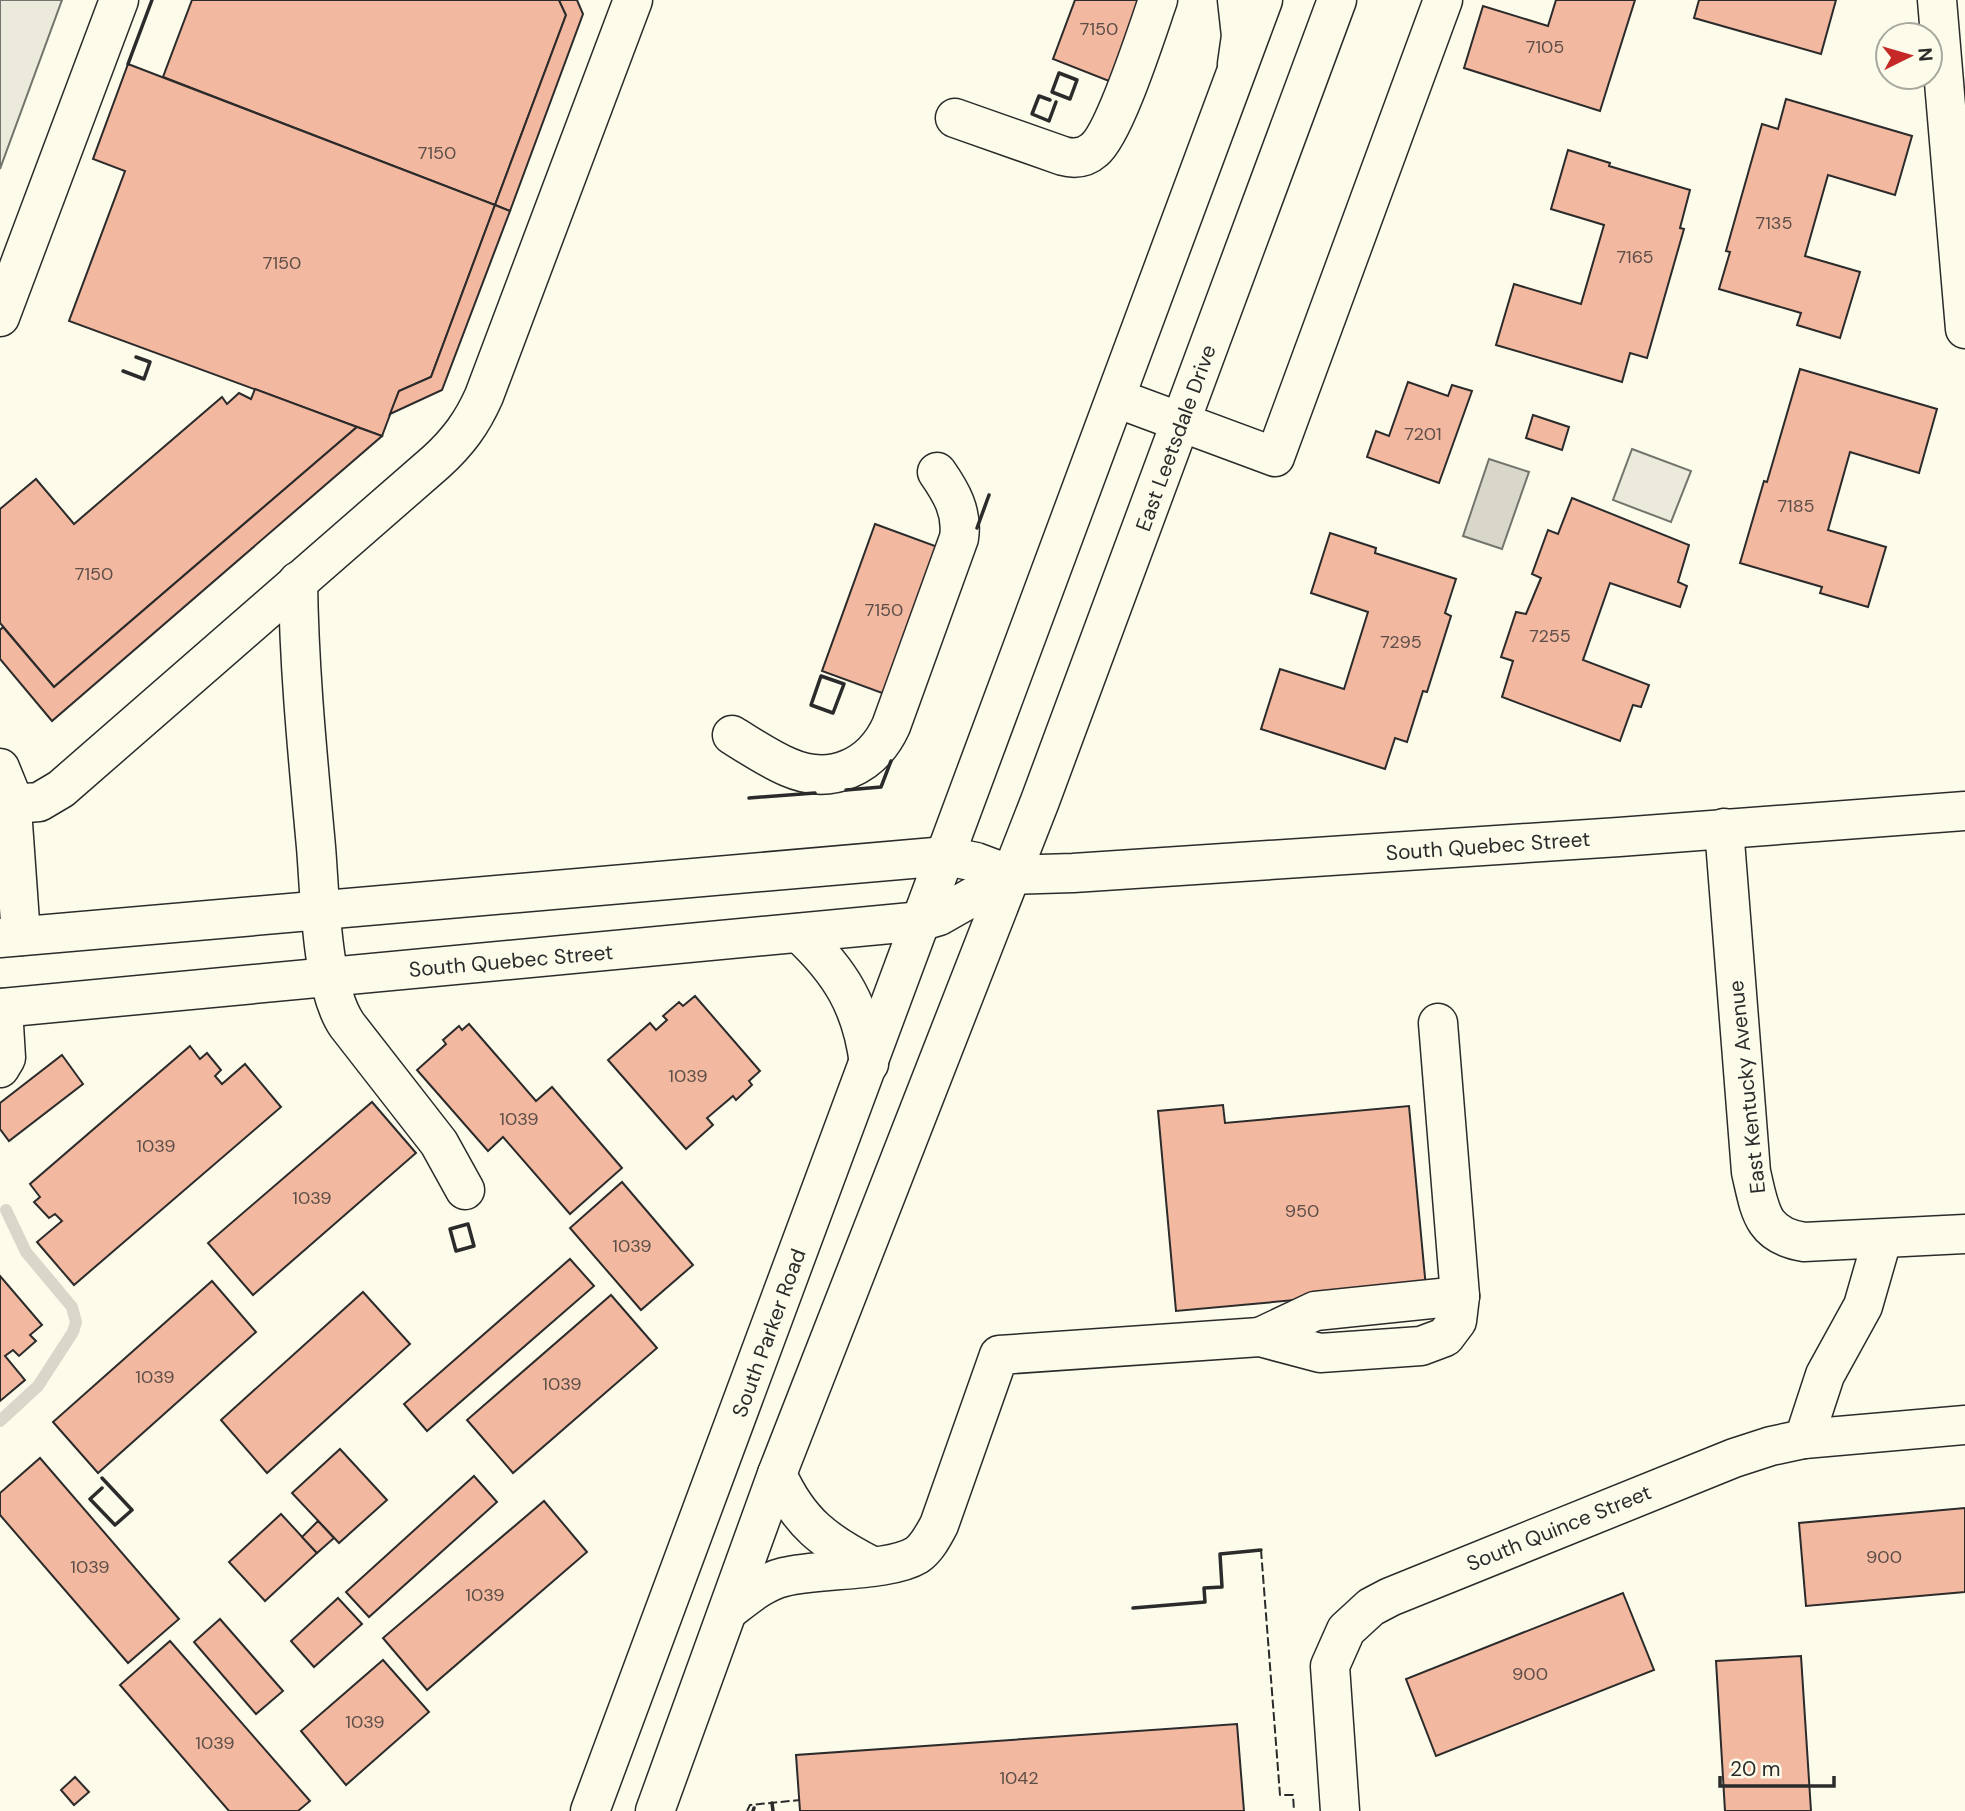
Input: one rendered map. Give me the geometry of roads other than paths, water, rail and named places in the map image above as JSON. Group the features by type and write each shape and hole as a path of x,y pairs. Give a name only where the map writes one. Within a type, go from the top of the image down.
{"main road":[{"path":"0,317 120,0"},
{"path":"12,804 39,802 54,795 436,462 472,423 633,0"},
{"path":"955,118 1063,156 1076,158 1088,154 1101,142 1114,118 1158,0"},
{"path":"1236,73 1241,36 1237,0"},
{"path":"946,856 1263,0"},
{"name":"East Leetsdale Drive","path":"1011,875 1182,423 1337,0"},
{"path":"1116,398 1275,457 1443,0"},
{"path":"1937,0 1965,329"},
{"path":"732,735 780,764 813,775 837,773 855,767 880,746 898,708 959,538 957,507 937,472"},
{"path":"298,581 302,680 321,908 330,978 340,1015 439,1143 465,1189"},
{"path":"0,768 12,804 10,937"},
{"name":"South Quebec Street","path":"10,937 946,856 976,862 1011,875 1114,871 1965,811"},
{"name":"East Kentucky Avenue","path":"1724,828 1751,1172 1761,1213 1770,1230 1785,1239 1830,1243 1965,1234"},
{"name":"South Parker Road","path":"590,1811 946,856"},
{"path":"655,1811 777,1474 1011,875"},
{"name":"South Quebec Street","path":"1,1008 922,921 939,916 1011,875"},
{"path":"799,933 821,954 849,994 863,1027 869,1064"},
{"path":"0,1068 6,1058 1,1008"},
{"path":"729,1610 765,1584 782,1577 872,1566 917,1554 930,1541 939,1525 999,1355 1260,1337 1315,1311 1460,1296 1438,1023"},
{"path":"1804,1439 1825,1375 1863,1306 1882,1240"},
{"name":"South Quince Street","path":"1340,1811 1330,1665 1346,1630 1371,1607 1734,1458 1771,1446 1804,1439 1965,1425"},
{"path":"777,1474 787,1498 802,1518 836,1548 872,1566"}],"waterway":[{"path":"0,1421 38,1386 73,1332 76,1322 72,1307 26,1252 6,1210"}]}
